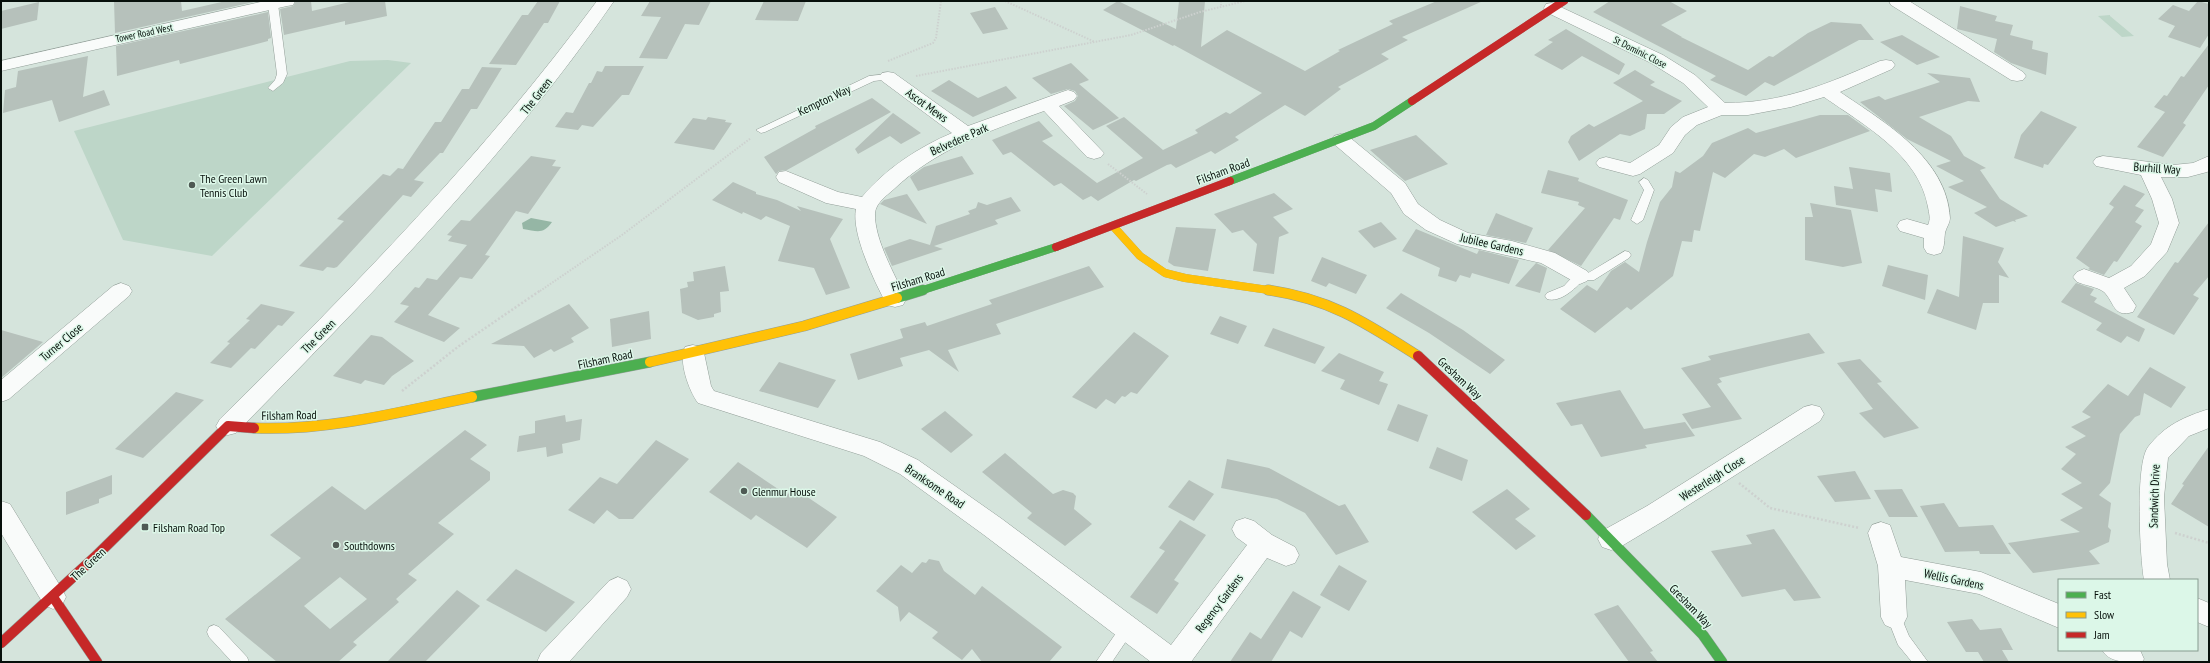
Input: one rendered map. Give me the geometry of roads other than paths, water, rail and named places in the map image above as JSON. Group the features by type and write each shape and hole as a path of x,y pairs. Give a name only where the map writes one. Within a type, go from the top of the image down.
{"street":[{"name":"The Green","path":"1,643 53,597 145,509 357,297 451,196 521,115 606,1"},
{"path":"1897,1 2017,76"},
{"name":"Tower Road West","path":"1,66 280,3"},
{"name":"Filsham Road","path":"228,426 280,430 317,428 693,352 804,326 1017,261 1164,207 1374,126 1558,4"},
{"name":"St Dominic Close","path":"1558,4 1657,59 1689,80 1720,109"},
{"path":"1606,163 1639,176 1666,149 1678,131 1690,121 1720,109 1748,109 1791,102 1827,91 1875,67"},
{"name":"Ascot Mews","path":"889,78 965,133"},
{"path":"1827,91 1880,127 1899,144 1923,170 1935,192 1940,220 1934,241 1907,226"},
{"name":"Belvedere Park","path":"867,205 908,165 940,144 965,133 1068,96"},
{"path":"1047,104 1094,153"},
{"name":"Jubilee Gardens","path":"1340,140 1398,188 1411,209 1433,225 1464,239 1512,248 1548,258 1580,276"},
{"name":"Burhill Way","path":"2103,162 2148,170 2178,171 2203,167 2209,162"},
{"path":"2111,286 2138,271 2160,247 2169,223 2162,199 2148,170"},
{"path":"786,177 833,198 867,205 865,215 866,228 895,299"},
{"name":"Gresham Way","path":"1113,226 1136,252 1159,270 1185,278 1270,290 1314,299 1351,314 1390,335 1422,359 1611,539 1703,635 1722,662"},
{"path":"2084,276 2111,286 2126,306"},
{"name":"Turner Close","path":"1,392 121,291"},
{"name":"Branksome Road","path":"693,352 700,389 706,397 872,449 909,467 950,495 1173,662"},
{"name":"Westerleigh Close","path":"1611,539 1723,471 1812,414"},
{"name":"Sandwich Drive","path":"2157,579 2154,564 2152,497 2156,454 2181,429 2209,418"},
{"path":"1,511 53,597 98,662"},
{"path":"1881,533 1891,566 1894,617"},
{"name":"Regency Gardens","path":"1173,662 1254,536 1286,555"},
{"name":"Wellis Gardens","path":"1891,566 1981,583 2058,616"},
{"path":"551,662 618,589"},
{"path":"2198,610 2209,615"}],"lane":[{"path":"273,88 280,81 282,74 280,3"},
{"name":"Kempton Way","path":"761,130 872,78 889,78"},
{"path":"1638,220 1649,190 1639,176"},
{"path":"1551,296 1568,290 1580,276 1590,277 1625,255"},
{"path":"1894,617 1903,640 1921,662"},
{"path":"1103,662 1128,628"},
{"path":"214,632 242,662"}],"place":[{"name":"The Green Lawn Tennis Club","path":"192,185"},
{"name":"Glenmur House","path":"744,491"},
{"name":"Filsham Road Top","path":"145,527"},
{"name":"Southdowns","path":"336,545"}]}
